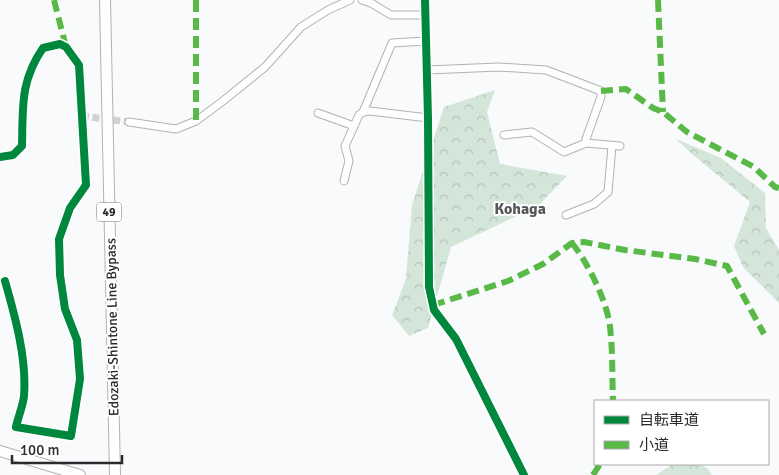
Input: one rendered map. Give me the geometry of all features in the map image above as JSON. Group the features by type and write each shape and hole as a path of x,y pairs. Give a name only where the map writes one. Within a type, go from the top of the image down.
{"main road":[{"name":"Edozaki-Shintone Line Bypass","path":"105,0 115,475"},
{"path":"0,451 80,475"}],"street":[{"path":"129,122 176,129 196,120 265,67 301,26 350,0"},
{"path":"362,0 391,15 425,15"},
{"path":"425,0 429,287 434,309 456,339 524,475"},
{"path":"344,180 348,160 345,146 359,115 363,112 392,43 426,41"},
{"path":"0,157 13,155 22,146 24,92 33,63 43,48 60,44 66,47 79,65 86,185 70,208 59,239 60,275 65,309 77,340 80,379 72,436 16,426 24,397 23,365 15,316 5,281"},
{"path":"426,70 499,67 546,70 601,91 586,144"},
{"path":"363,112 370,111 428,118"},
{"path":"318,113 354,126"},
{"path":"504,135 532,132 564,152 586,144 620,146"},
{"path":"566,214 594,204 608,192 612,146"}],"green space":[{"path":"495,90 487,112 500,164 567,176 538,206 451,247 428,328 409,336 392,315 406,279 412,205 444,107"},
{"path":"676,139 721,158 765,193 766,228 779,250 779,303 743,267 734,246 750,202"},
{"path":"671,465 700,465 709,470 712,475 656,475"}],"tunnel":[{"path":"82,116 129,122"}],"marked path":[{"path":"54,0 66,47"},
{"path":"196,0 196,121"},
{"path":"658,0 663,112"},
{"path":"601,91 626,89 653,108 663,112 687,132 754,167 775,187 779,188"},
{"path":"433,305 508,281 543,264 572,243 584,242 625,250 695,259 727,266 764,334"},
{"path":"572,243 596,283 608,317 612,346 613,400"},
{"path":"593,475 599,465"}],"cycle path":[{"path":"425,0 429,287 434,310 456,339 524,475"},
{"path":"0,157 13,155 22,146 24,95 30,72 43,48 60,44 66,47 79,65 86,185 70,208 59,239 60,275 65,309 77,340 80,379 71,436 16,427 23,404 24,367 16,323 5,281"}],"district":[{"name":"Kohaga","path":"520,208"}]}
